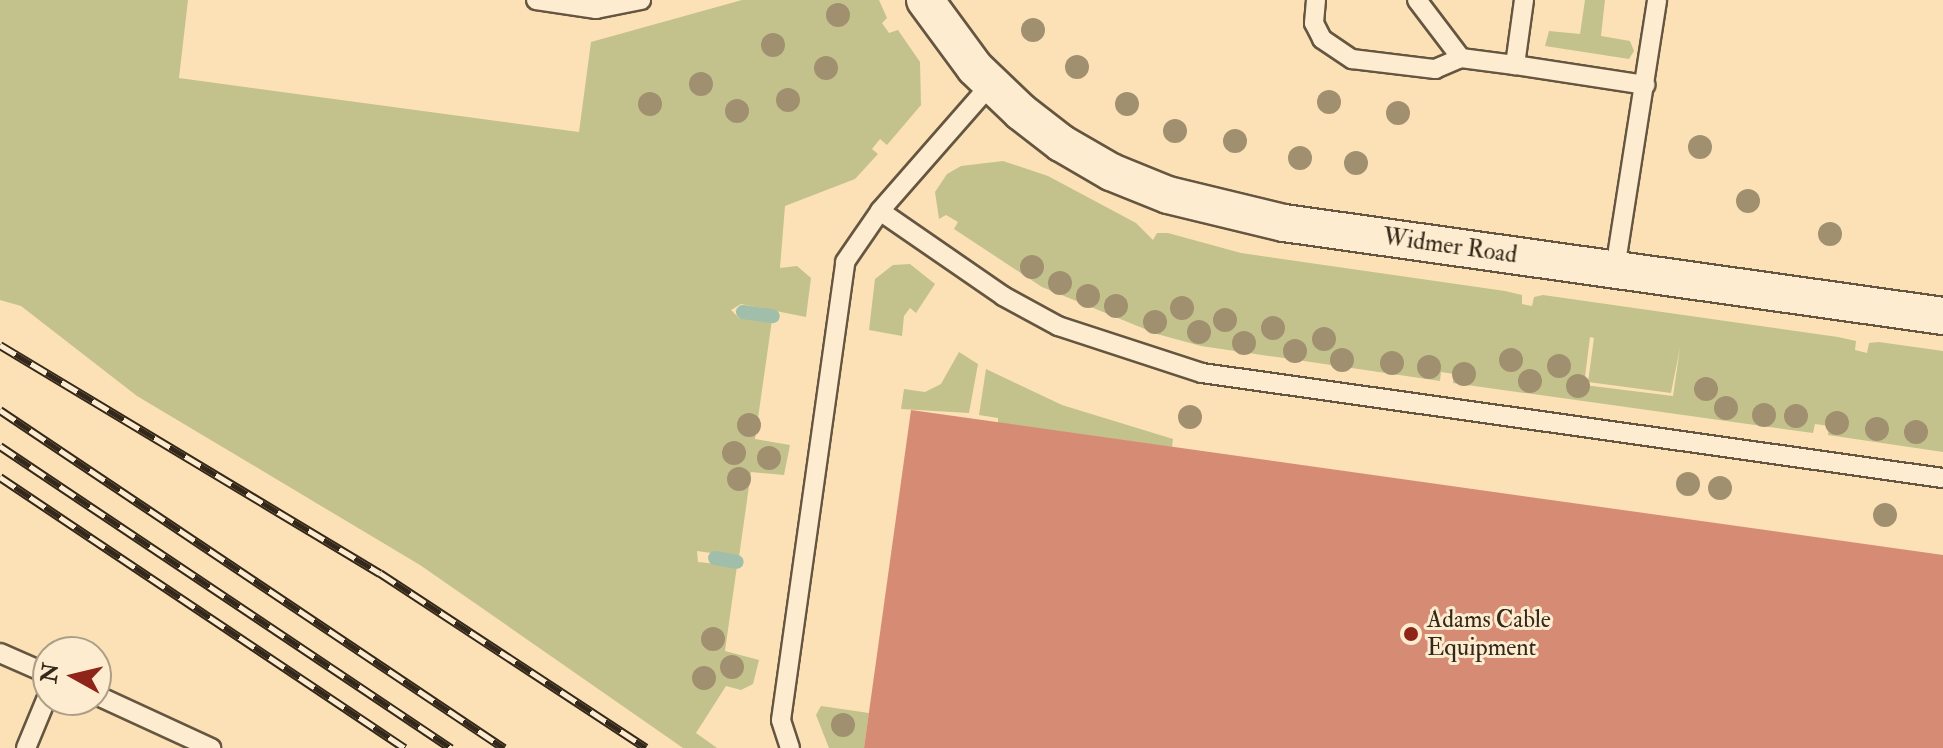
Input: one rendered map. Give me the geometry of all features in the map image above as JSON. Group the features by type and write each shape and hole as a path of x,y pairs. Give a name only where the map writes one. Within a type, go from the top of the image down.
{"street":[{"name":"Widmer Road","path":"925,0 991,84 1061,143 1111,172 1168,195 1284,223 1943,316"}],"lane":[{"path":"536,0 596,9 638,0"},
{"path":"1316,0 1314,23 1322,39 1352,59 1435,69 1461,58 1645,85"},
{"path":"1417,0 1461,58"},
{"path":"1515,65 1524,0"},
{"path":"1615,269 1657,0"},
{"path":"790,748 781,720 845,262 880,211 991,84"},
{"path":"880,211 1003,296 1058,326 1202,373 1943,478"},
{"path":"0,653 32,667"},
{"path":"112,702 211,748"},
{"path":"26,748 39,716"}],"shaded area":[{"path":"0,0 188,0 179,78 579,132 591,42 742,0 879,0 887,18 882,23 889,33 898,30 920,62 921,105 887,145 880,139 872,149 878,154 855,179 785,206 780,268 797,266 811,278 806,317 741,304 731,310 739,318 772,320 755,439 790,445 784,475 751,472 739,557 697,551 698,562 737,566 725,651 759,660 753,684 741,690 726,686 696,733 717,748 683,748 420,565 137,396 21,306 0,300"},
{"path":"1585,0 1605,0 1601,36 1630,41 1634,51 1629,59 1545,46 1549,31 1580,34"},
{"path":"1003,161 1048,176 1136,223 1153,240 1157,233 1168,233 1241,253 1505,291 1522,295 1522,304 1532,306 1534,297 1543,295 1838,337 1856,341 1855,350 1867,353 1869,343 1879,342 1943,351 1943,452 1828,435 1829,426 1815,424 1813,433 1453,383 1454,374 1441,372 1440,381 1201,346 1157,334 1042,287 954,229 958,222 946,215 939,219 935,192 947,174 961,166","holes":["1590,337 1594,338 1588,382 1671,393 1680,348 1673,396 1584,385"]},
{"path":"910,264 935,284 916,313 910,308 904,316 902,336 869,330 875,279 893,265"},
{"path":"959,352 978,364 969,413 901,409 904,389 925,392 941,384"},
{"path":"986,369 1062,405 1173,439 1172,447 998,423 998,418 979,415"},
{"path":"821,706 869,713 864,748 829,748 816,715"}],"building":[{"name":"Adams Cable Equipment","path":"911,410 1943,555 1943,748 864,748"}],"waterway":[{"path":"743,312 773,316"},
{"path":"715,558 737,562"}],"railway":[{"path":"0,345 380,573 646,748"},
{"path":"0,410 504,748"},
{"path":"0,446 451,748"},
{"path":"0,477 405,748"}],"place":[{"name":"Adams Cable Equipment","path":"1411,634"}]}
